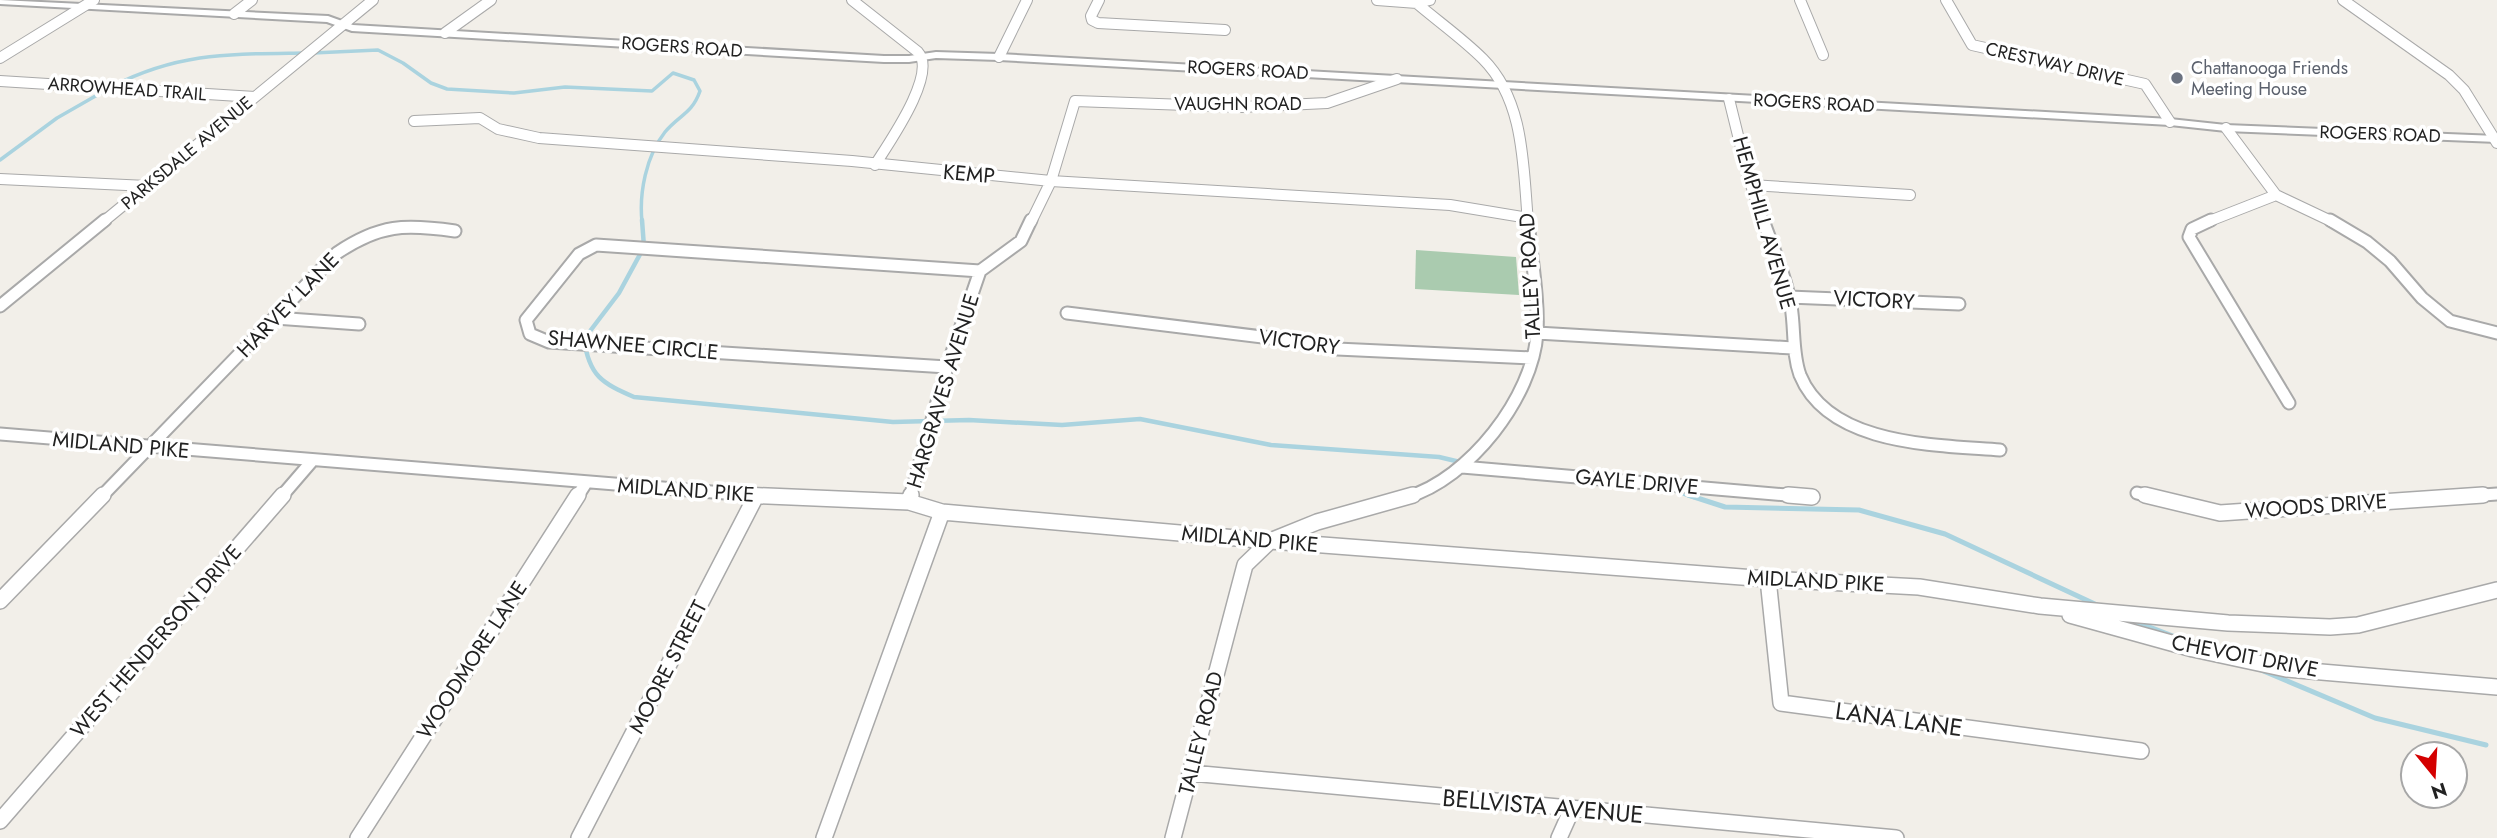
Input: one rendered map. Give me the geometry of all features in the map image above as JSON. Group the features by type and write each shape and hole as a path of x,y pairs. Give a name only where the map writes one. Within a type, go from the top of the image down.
{"street":[{"path":"233,14 252,0"},
{"name":"PARKSDALE AVENUE","path":"0,306 373,0"},
{"path":"445,33 491,0"},
{"path":"852,0 923,57 925,67 921,83 875,165"},
{"path":"999,57 1027,0"},
{"path":"1099,0 1091,16 1092,20 1098,23 1225,30"},
{"path":"1377,0 1430,0"},
{"path":"1800,0 1823,55"},
{"name":"CRESTWAY DRIVE","path":"1947,0 1972,45 2145,84 2170,122"},
{"path":"2343,0 2449,75 2464,90 2496,140"},
{"name":"ROGERS ROAD","path":"0,1 90,3 328,19 352,28 884,59 936,55 999,57 2170,122 2226,128 2496,140"},
{"name":"TALLEY ROAD","path":"1173,838 1245,565 1270,541 1317,522 1413,495 1462,467 1504,420 1527,379 1536,333 1518,128 1503,85 1484,60 1415,1"},
{"path":"0,58 90,3"},
{"name":"VAUGHN ROAD","path":"1075,101 1242,107 1327,103 1397,79"},
{"name":"ARROWHEAD TRAIL","path":"0,81 255,97"},
{"name":"HEMPHILL AVENUE","path":"1729,99 1751,185 1790,296 1793,348"},
{"name":"HARGRAVES AVENUE","path":"909,502 947,367 980,271 1021,241 1051,181 1075,101"},
{"name":"KEMP","path":"414,121 480,118 498,129 539,138 852,161 1051,181 1450,205 1528,218"},
{"path":"2226,128 2276,195 2338,224 2367,242 2390,261 2422,298 2450,321 2497,333"},
{"path":"0,179 147,186"},
{"path":"1751,185 1910,195"},
{"path":"2276,195 2202,224 2192,229 2189,237 2289,403"},
{"name":"HARVEY LANE","path":"0,601 337,253 372,230 408,225 455,231"},
{"name":"SHAWNEE CIRCLE","path":"947,367 549,342 530,334 526,320 579,254 596,245 980,271"},
{"path":"0,293 16,294"},
{"name":"VICTORY","path":"1790,296 1959,304"},
{"name":"VICTORY","path":"1067,313 1295,341 1337,349 1532,358"},
{"path":"275,317 359,324"},
{"path":"1536,333 1793,348 1800,376 1809,394 1834,416 1871,433 1921,442 2000,450"},
{"name":"MIDLAND PIKE","path":"0,434 756,496 909,502 942,512 1270,541 1768,579 1919,587 2039,606 2228,623 2330,627 2358,625 2497,590"},
{"name":"WEST HENDERSON DRIVE","path":"0,821 312,461"},
{"name":"GAYLE DRIVE","path":"1462,467 1812,497"},
{"name":"WOODMORE LANE","path":"358,838 586,483"},
{"name":"WOODS DRIVE","path":"2137,493 2220,513 2497,494"},
{"name":"MOORE STREET","path":"579,838 756,496"},
{"name":"HARGRAVES AVENUE","path":"824,838 942,512"},
{"name":"LANA LANE","path":"1768,579 1781,703 2141,751"},
{"name":"CHEVOIT DRIVE","path":"2039,606 2193,649 2286,669 2497,687"},
{"name":"BELLVISTA AVENUE","path":"1191,773 1572,808 1830,836 1896,838"},
{"path":"1559,838 1572,808"}],"green space":[{"path":"1416,250 1516,257 1519,295 1415,289"}],"waterway":[{"path":"313,53 378,50 403,63 431,83 447,89 514,93 565,87 652,91 673,73 694,80 700,91 697,99 665,132 653,152 643,187 642,220"},
{"path":"113,86 161,67 206,57 304,53"},
{"path":"0,160 57,118 106,90"},
{"path":"642,220 644,247 619,293 584,339 589,362 599,377 634,397 893,422 969,420 1062,425 1140,419 1271,445 1439,457 1460,462"},
{"path":"1673,490 1688,495"},
{"path":"1688,495 1725,507 1859,510 1945,534 2097,605"},
{"path":"1688,495 1694,497"},
{"path":"2134,621 2178,638"},
{"path":"2261,670 2375,718 2486,745"}],"place":[{"name":"Chattanooga Friends Meeting House","path":"2177,78"}]}
